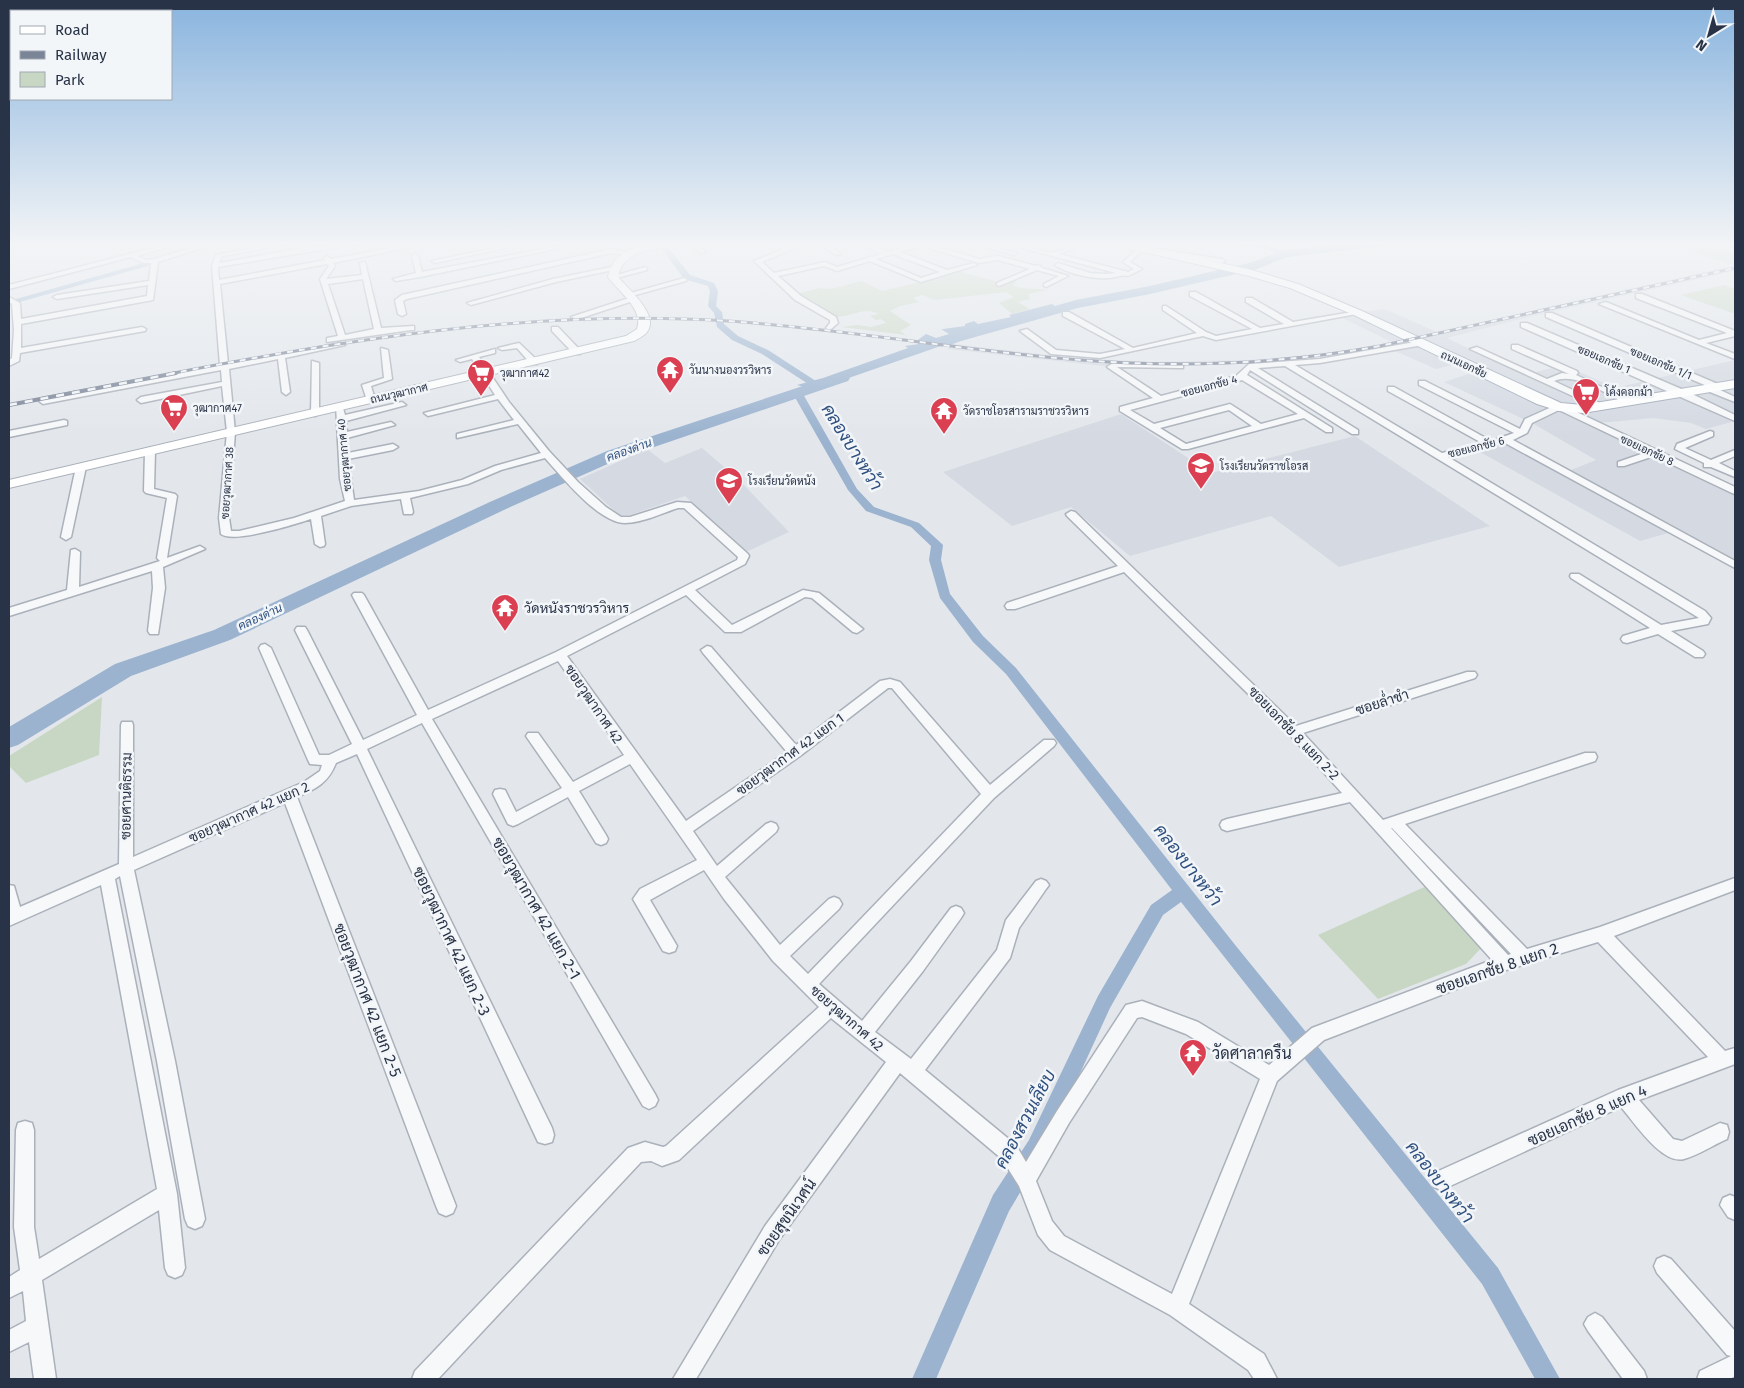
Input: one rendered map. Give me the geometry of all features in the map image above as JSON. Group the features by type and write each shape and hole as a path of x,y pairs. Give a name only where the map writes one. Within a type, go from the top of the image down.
{"main road":[{"name":"ถนนวุฒากาศ","path":"9,484 316,413 340,413 372,400 638,336 644,328 644,318 636,307"},
{"name":"ถนนเอกชัย","path":"1343,307 1542,401 1559,407 1583,409 1735,384"}],"street":[{"path":"9,364 16,361 18,326 16,307"},
{"path":"18,326 109,307"},
{"name":"ซอยวุฒากาศ 38","path":"219,307 230,432 224,518 226,534 239,534 316,515"},
{"path":"331,307 341,341"},
{"path":"373,307 378,331"},
{"path":"400,307 402,314"},
{"path":"575,317 605,307"},
{"path":"813,307 833,319 834,322 830,328"},
{"path":"1216,307 1260,331"},
{"path":"1261,307 1292,325"},
{"path":"1610,307 1735,357"},
{"path":"1666,307 1735,334 1699,342"},
{"path":"1166,308 1203,334 1216,338 1358,313"},
{"path":"1066,314 1132,350"},
{"name":"ซอยเอกชัย 1/1","path":"1549,315 1713,387 1735,400"},
{"path":"9,327 84,319"},
{"name":"ซอยเอกชัย 1","path":"1524,325 1683,393 1735,418"},
{"path":"225,362 281,355 378,331 411,328"},
{"path":"17,351 142,329"},
{"path":"555,329 576,352"},
{"path":"1024,331 1054,352 1100,356 1203,334"},
{"path":"43,401 145,381 225,362 341,341"},
{"name":"ซอยเอกชัย 4","path":"1258,426 1184,447 1123,410 1243,376 1244,370 1249,366 1346,357 1420,343"},
{"path":"502,348 519,345 534,362"},
{"path":"1515,347 1633,401"},
{"path":"1474,349 1602,406"},
{"path":"372,400 366,386 388,378 384,350"},
{"path":"460,360 492,351"},
{"path":"281,355 286,392"},
{"name":"ซอยวุฒากาศ 42","path":"474,356 501,396 548,454 577,486 618,519 631,520 677,505 687,505 744,556 741,562 560,655 630,757 716,876 779,956 831,1007 906,1066 1009,1152 1024,1177 1044,1228 1057,1243 1177,1308 1256,1362 1266,1379"},
{"path":"315,363 316,413"},
{"path":"1286,363 1442,456 1705,618 1704,621 1660,629 1627,639"},
{"path":"1159,399 1111,366 1180,366"},
{"path":"1249,366 1355,432 1343,436"},
{"path":"1549,383 1550,380 1562,375 1571,376 1633,401"},
{"path":"1243,376 1329,430"},
{"path":"141,411 145,381"},
{"path":"141,400 227,383"},
{"path":"1422,383 1521,433"},
{"path":"1391,390 1488,443"},
{"path":"428,413 501,396"},
{"path":"340,413 402,405"},
{"path":"1152,427 1230,407 1258,426 1306,415"},
{"name":"ซอยเอกชัย 6","path":"1442,456 1506,440 1521,433 1528,421 1559,407"},
{"name":"ซอยเอกชัย 8","path":"1559,407 1735,491"},
{"name":"ซอยวุฒากาศ 40","path":"340,413 345,488 350,503"},
{"path":"460,436 520,421"},
{"path":"9,434 64,423"},
{"path":"342,436 391,425"},
{"path":"1710,434 1680,446 1683,451 1735,474"},
{"path":"1506,440 1735,565"},
{"path":"343,457 393,447"},
{"path":"150,451 149,491 172,496 160,562 154,631"},
{"path":"1621,464 1654,453"},
{"path":"1693,471 1735,453"},
{"path":"320,544 316,515 350,503 405,496 465,482 498,468 548,454"},
{"path":"66,537 81,467"},
{"path":"405,496 408,512"},
{"name":"ซอยเอกชัย 8 แยก 2-2","path":"1071,514 1294,730 1354,796 1388,824 1505,963"},
{"path":"9,612 200,549"},
{"path":"73,591 75,552"},
{"path":"1011,606 1127,567"},
{"path":"1575,576 1699,654"},
{"path":"687,589 729,629 737,629 803,594 809,593 815,595 857,629"},
{"name":"ซอยวุฒากาศ 42 แยก 2-1","path":"358,595 425,717 649,1100"},
{"name":"ซอยวุฒากาศ 42 แยก 2-3","path":"302,630 360,746 545,1135"},
{"path":"265,648 315,760 331,760 560,655"},
{"path":"707,650 795,753"},
{"name":"ซอยล่ำชำ","path":"1294,730 1471,675"},
{"name":"ซอยวุฒากาศ 42 แยก 1","path":"684,830 795,753 884,684 890,683 896,685 989,794"},
{"name":"ซอยศานติธรรม","path":"127,724 126,867 196,1219"},
{"path":"533,736 571,790 600,839"},
{"path":"808,985 989,794 1049,744"},
{"path":"500,794 512,820 630,757"},
{"path":"1524,957 1388,824 1590,757"},
{"name":"ซอยวุฒากาศ 42 แยก 2","path":"12,918 309,786 326,774 331,760"},
{"name":"ซอยวุฒากาศ 42 แยก 2-5","path":"289,794 446,1206"},
{"path":"1227,825 1354,796"},
{"path":"716,876 771,828"},
{"path":"669,946 641,899 645,894 706,862"},
{"path":"106,875 167,1194 175,1268"},
{"name":"ซอยเอกชัย 8 แยก 2","path":"1270,1075 1318,1034 1505,963 1601,934 1735,884"},
{"name":"ซอยสุขนิเวศน์","path":"684,1379 772,1233 906,1066 1004,953 1009,941 1012,925 1041,885"},
{"path":"9,891 12,918"},
{"path":"779,956 834,904"},
{"path":"863,1033 917,966 956,913"},
{"path":"1601,934 1729,1059"},
{"path":"423,1379 635,1155 645,1150 654,1152 662,1157 672,1153 831,1007"},
{"path":"1024,1177 1132,1011 1136,1009 1142,1009 1192,1028 1270,1075 1177,1308"},
{"name":"ซอยเอกชัย 8 แยก 4","path":"1441,1180 1624,1096 1729,1059"},
{"path":"1624,1096 1667,1146 1677,1150 1684,1150 1720,1132"},
{"path":"25,1130 24,1227 46,1379"},
{"path":"9,1288 167,1194"},
{"path":"1664,1266 1735,1347"},
{"path":"1595,1324 1636,1379"},
{"path":"9,1341 38,1326"},
{"path":"1708,1379 1735,1366"}],"shaded area":[{"path":"1549,307 1574,307 1447,338 1524,375 1564,365 1615,388 1735,360 1735,421 1706,429 1691,423 1653,418 1599,423 1735,487 1735,560 1679,530 1640,541 1480,452 1516,442 1571,470 1596,460 1532,423 1444,382 1474,372 1456,364 1436,369 1388,348 1280,362 1113,367 947,349 953,344 1073,358 1154,362 1248,360 1326,354 1392,342 1336,315 1385,309 1437,332"},
{"name":"โรงเรียนวัดราชโอรส","path":"1121,414 1211,473 1355,436 1490,526 1339,567 1271,516 1130,556 1071,507 1012,526 943,472"},
{"name":"โรงเรียนวัดหนัง","path":"702,448 737,478 789,532 746,552 685,496 630,515 619,515 580,479 647,449 665,463"}],"green space":[{"path":"816,307 898,307 890,311 911,325 900,331 906,335 842,327 858,325 871,327 886,323 881,319 876,320 870,316 879,314 868,311 845,316 833,316 824,313"},
{"path":"1003,307 1026,307 1030,309 1012,314"},
{"path":"1714,307 1735,307 1735,314"},
{"path":"102,697 99,755 26,783 9,766 9,756"},
{"path":"1431,884 1483,946 1466,964 1378,999 1318,935"}],"water":[{"path":"1041,307 1056,307 1062,311 1006,326 992,325 993,329 953,344 938,347 814,390 797,385 823,378 908,348 905,346 919,344 915,342 926,334 936,338 949,334 941,329 965,326 965,324 974,321 978,324 1011,317 1009,315"}],"waterway":[{"path":"713,307 718,312 720,325 735,338 765,352 819,387"},
{"name":"คลองด่าน","path":"961,337 1066,307"},
{"name":"คลองด่าน","path":"9,739 123,670 222,635 499,505 613,455 842,378"},
{"name":"คลองบางหว้า","path":"798,394 853,490 870,509 915,525 937,545 935,560 944,595 978,639 1011,671 1230,952 1490,1276 1548,1379"},
{"name":"คลองสวนเลียบ","path":"924,1379 1001,1203 1036,1147 1104,1002 1157,910 1183,892"}],"railway":[{"path":"169,374 308,349 447,329 587,319 658,318 728,321 817,329 1081,360 1156,364 1231,363 1306,357 1380,346 1559,307"},
{"path":"9,405 176,373"}],"place":[{"name":"วันนางนองวรวิหาร","path":"670,394"},
{"name":"วุฒากาศ42","path":"481,397"},
{"name":"โค้งคอกม้า","path":"1586,416"},
{"name":"วุฒากาศ47","path":"174,432"},
{"name":"วัดราชโอรสารามราชวรวิหาร","path":"944,435"},
{"name":"โรงเรียนวัดราชโอรส","path":"1201,490"},
{"name":"โรงเรียนวัดหนัง","path":"729,505"},
{"name":"วัดหนังราชวรวิหาร","path":"505,632"},
{"name":"วัดศาลาครืน","path":"1193,1077"}]}
